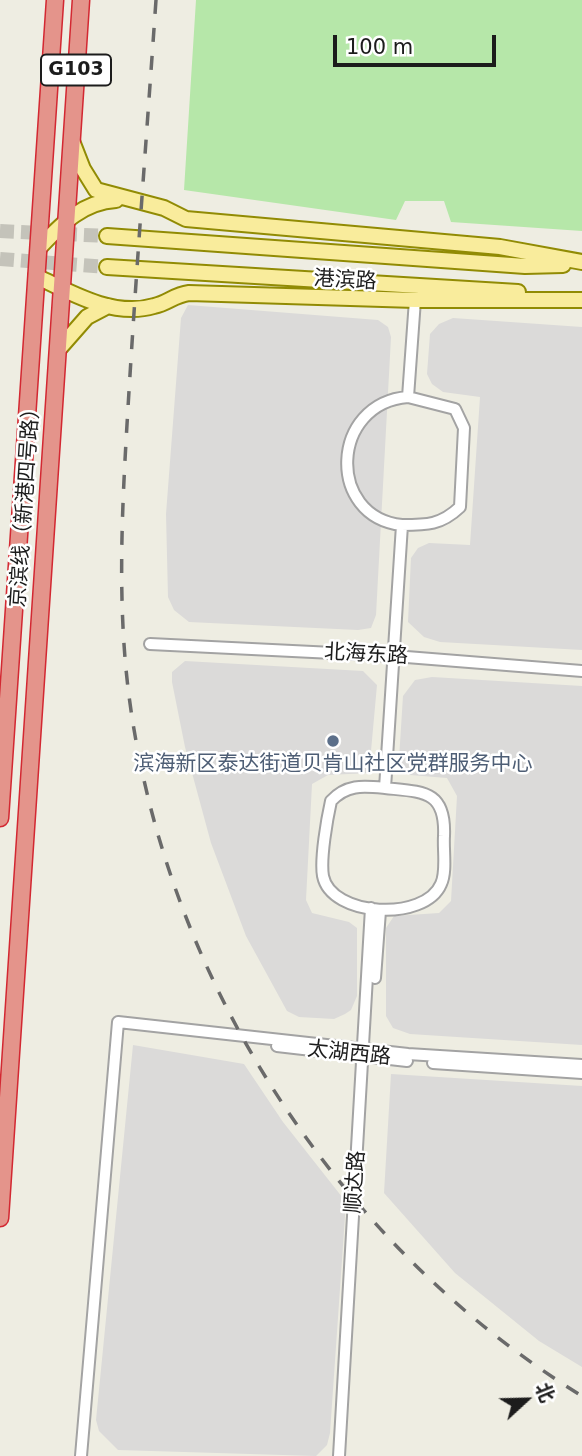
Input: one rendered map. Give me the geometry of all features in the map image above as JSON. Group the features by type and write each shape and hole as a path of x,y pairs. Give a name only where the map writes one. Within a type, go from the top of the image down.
{"highway":[{"name":"京滨线（新港四号路）","path":"0,818 55,0"},
{"name":"京滨线（新港四号路）","path":"0,1219 81,0"}],"main road":[{"path":"72,140 83,170 96,190 163,208 186,219 500,247 582,264"},
{"path":"38,249 65,220 92,204 128,199"},
{"path":"107,236 525,266 582,264"},
{"name":"港滨路","path":"107,267 492,289 582,300"},
{"path":"36,276 108,306 154,306 173,296 189,293 415,300 582,300"},
{"path":"58,350 87,317 108,306"}],"street":[{"path":"408,397 415,300"},
{"path":"408,397 456,409 464,428 460,507 434,525 402,525 387,523 366,511 352,489 349,446 352,431 373,407 391,398 408,397"},
{"path":"385,788 402,525"},
{"name":"北海东路","path":"150,644 394,656 582,671"},
{"path":"358,785 426,792 438,803 444,818 442,883 434,894 420,904 376,910 334,894 323,877 331,801 340,793 358,785"},
{"name":"顺达路","path":"345,1456 376,910"},
{"name":"太湖西路","path":"81,1456 118,1026 582,1073"},
{"name":"顺达路","path":"339,1456 368,1052"},
{"name":"太湖西路","path":"368,1052 582,1065"}],"shaded area":[{"path":"188,305 378,320 388,327 391,337 376,615 371,628 358,630 189,622 174,610 168,597 166,514 181,318"},
{"path":"453,318 582,327 582,650 440,642 424,637 408,622 411,558 418,548 429,543 470,545 480,397 443,392 432,384 427,374 430,334 439,324"},
{"path":"185,661 363,671 377,685 369,773 328,775 312,784 306,900 312,913 349,922 357,928 357,996 351,1010 334,1019 299,1017 287,1011 246,936 211,843 185,747 172,672"},
{"path":"432,677 582,686 582,1045 410,1034 393,1028 386,1016 386,928 394,916 439,913 451,901 457,796 447,778 410,775 399,759 403,696 415,680"},
{"path":"133,1045 244,1064 283,1122 346,1202 330,1433 327,1445 316,1456 118,1450 99,1431 96,1420"},
{"path":"391,1074 582,1086 582,1367 539,1341 455,1273 384,1193"}],"green space":[{"path":"196,0 582,0 582,231 451,222 444,201 405,201 396,220 184,190"}],"tunnel":[{"path":"0,231 107,236"},
{"path":"0,259 107,267"}],"railway":[{"path":"156,0 129,391 122,544 125,658 129,696 149,801 181,904 224,1002 278,1096 341,1183 413,1263 494,1334 582,1396"}],"place":[{"name":"滨海新区泰达街道贝肯山社区党群服务中心","path":"333,741"}]}
